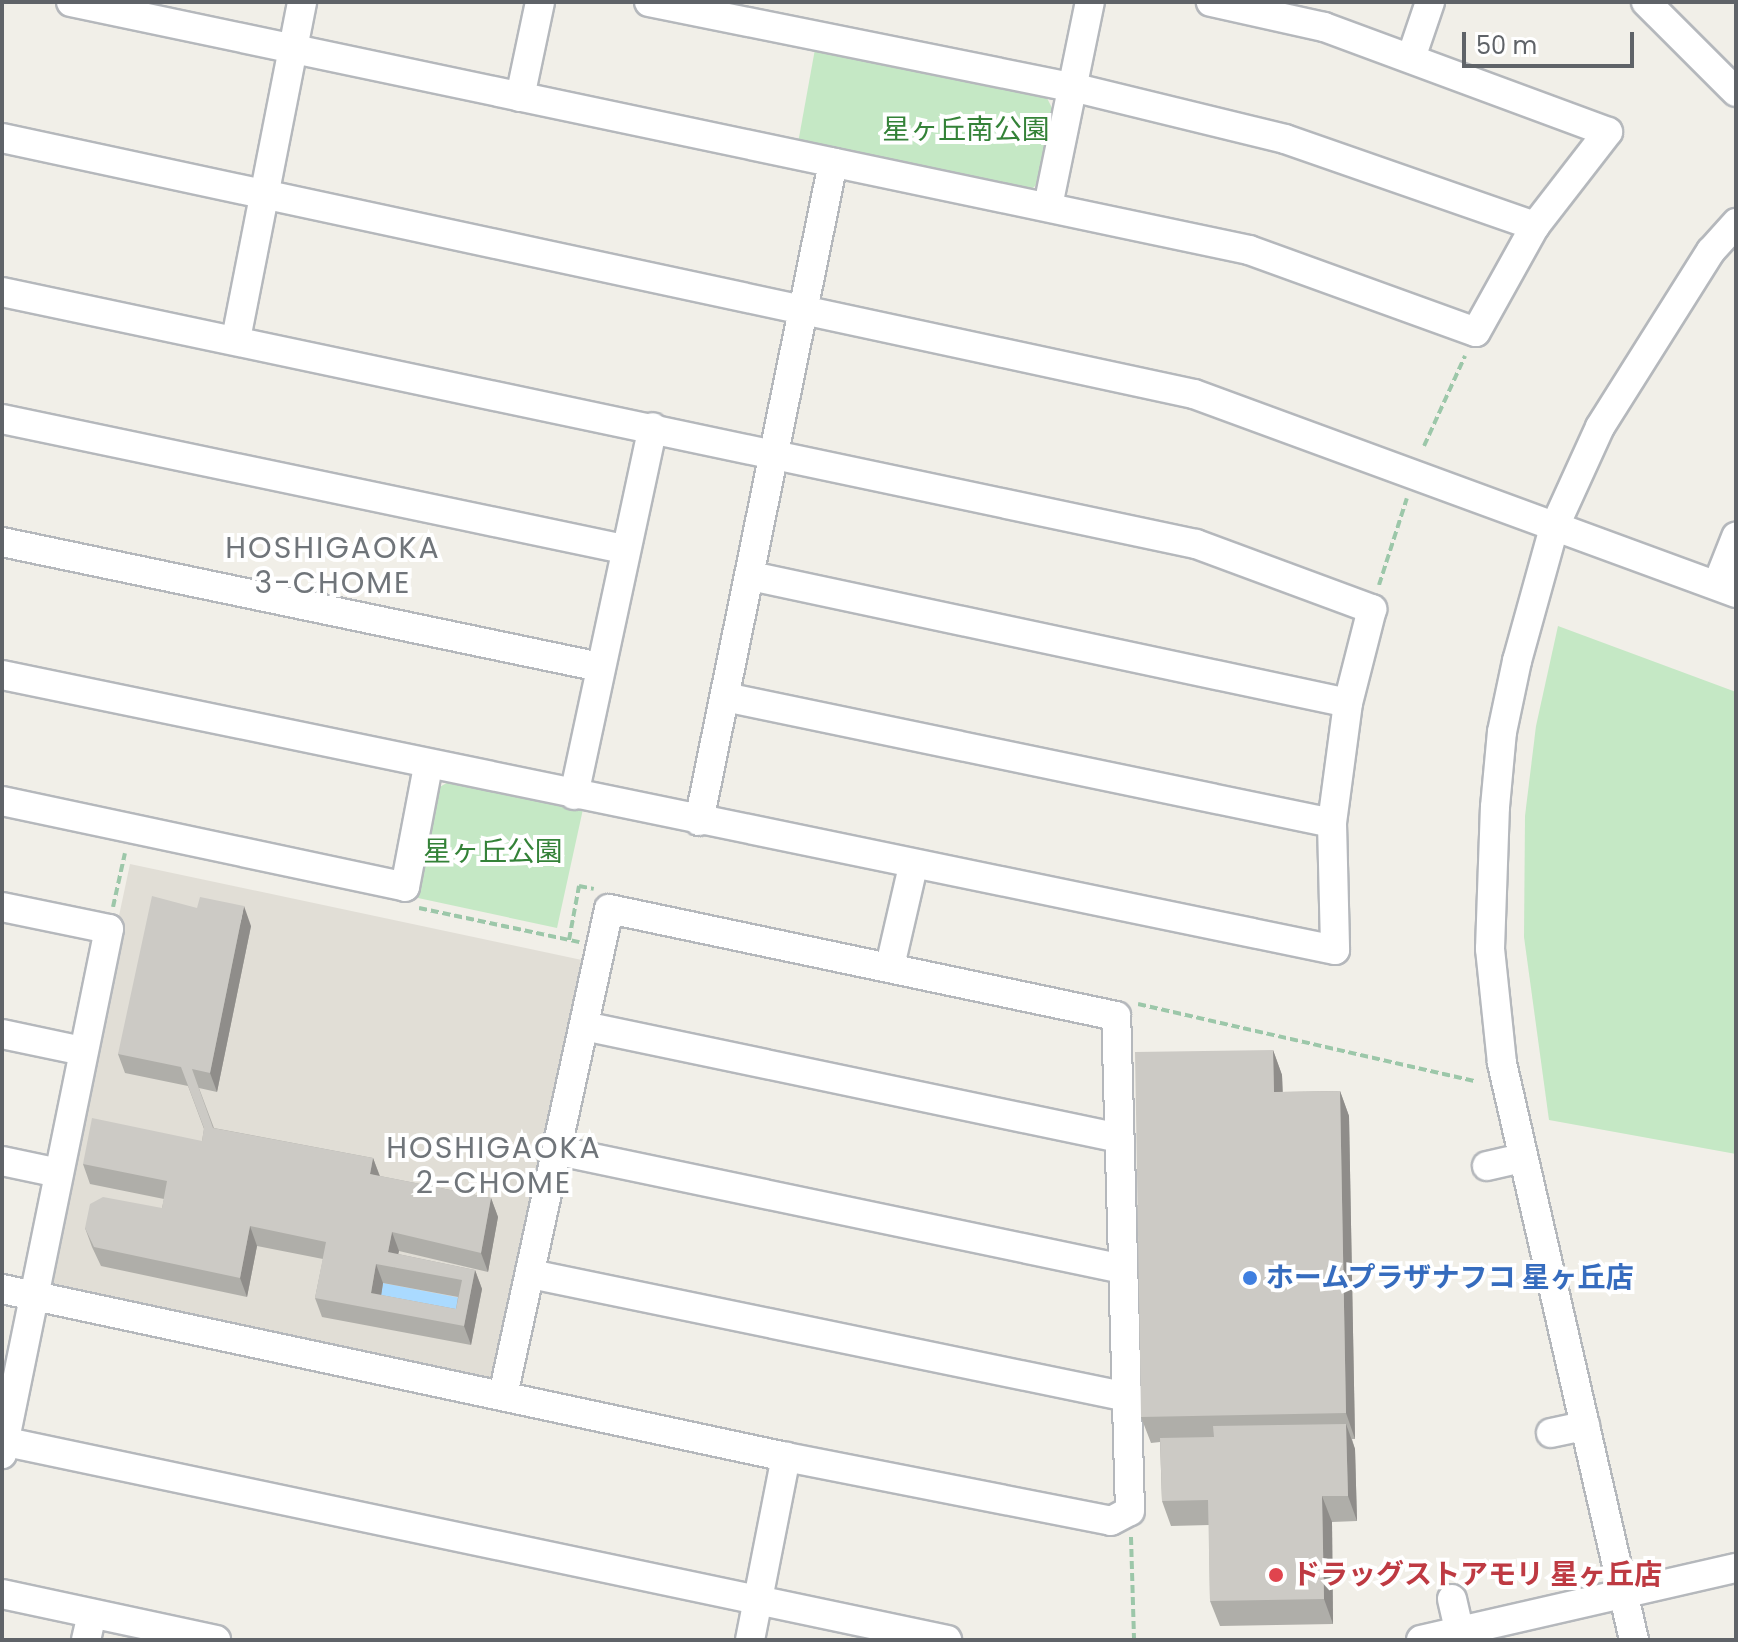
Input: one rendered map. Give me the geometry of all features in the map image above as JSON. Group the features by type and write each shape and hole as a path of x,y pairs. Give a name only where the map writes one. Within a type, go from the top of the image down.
{"street":[{"path":"71,2 159,11 292,50 1249,250 1476,332 1535,226 1608,132 1412,55 1324,27 1211,2"},
{"path":"236,339 302,2"},
{"path":"520,97 540,2"},
{"path":"649,2 1072,87 1285,139 1535,226"},
{"path":"1048,206 1090,2"},
{"path":"1412,55 1430,2"},
{"path":"1646,2 1736,92"},
{"path":"2,138 1194,394 1417,473 1554,528 1726,589 1736,537"},
{"path":"699,821 751,576 801,308 833,163"},
{"path":"1634,1640 1502,1063 1490,949 1495,807 1502,732 1517,661 1554,528 1600,427 1711,251 1736,223"},
{"path":"2,292 1196,544 1372,609 1348,703 1332,823 1335,950 428,766 2,675"},
{"path":"2,419 624,549"},
{"path":"574,795 624,549 653,427"},
{"path":"2,542 600,667"},
{"path":"751,576 1348,703"},
{"path":"725,697 1332,823"},
{"path":"2,801 405,887 428,766"},
{"path":"890,966 913,866"},
{"path":"2,907 109,929 3,1446 947,1640"},
{"path":"2,1289 786,1457 1111,1521 1130,1511 1116,1016 609,909 559,1151 503,1395"},
{"path":"584,1026 1119,1138"},
{"path":"2,1034 83,1051"},
{"path":"559,1151 1123,1269"},
{"path":"1487,1166 1523,1158"},
{"path":"2,1161 59,1173"},
{"path":"531,1274 1127,1397"},
{"path":"1551,1433 1585,1426"},
{"path":"750,1640 786,1457"},
{"path":"1421,1640 1470,1634 1736,1568"},
{"path":"2,1594 89,1627 216,1640"},
{"path":"1452,1599 1470,1634"}],"path":[{"path":"1424,446 1476,332"},
{"path":"1372,609 1409,492"},
{"path":"109,929 126,846"},
{"path":"1130,1511 1134,1640"}],"shaded area":[{"path":"130,864 588,961 499,1380 41,1283"}],"green space":[{"name":"星ヶ丘南公園","path":"815,49 1046,96 1053,110 1036,185 1028,193 798,143"},
{"path":"1558,626 1736,692 1736,1154 1549,1120 1524,937 1525,816 1536,726"},
{"name":"星ヶ丘公園","path":"450,781 583,809 557,928 418,898 438,788"}],"water":[{"path":"383,1283 468,1300 463,1328 377,1311"}],"building":[{"path":"152,896 197,908 200,897 244,906 210,1073 192,1069 213,1128 373,1158 370,1174 491,1198 481,1253 392,1232 388,1252 475,1270 464,1326 315,1298 326,1242 250,1226 240,1278 94,1247 85,1228 90,1204 103,1197 162,1208 167,1181 83,1164 92,1118 202,1141 204,1128 181,1067 118,1054","holes":["376,1264 462,1280 456,1309 371,1293"]},
{"name":"ホームプラザナフコ 星ヶ丘店","path":"1273,1050 1274,1092 1340,1091 1346,1413 1141,1417 1135,1052"},
{"name":"ドラッグストアモリ 星ヶ丘店","path":"1346,1424 1348,1496 1322,1496 1324,1599 1210,1601 1208,1500 1162,1501 1160,1438 1214,1437 1213,1426"}],"place":[{"name":"ホームプラザナフコ 星ヶ丘店","path":"1250,1278"},
{"name":"ドラッグストアモリ 星ヶ丘店","path":"1276,1575"}],"district":[{"name":"HOSHIGAOKA 3-CHOME","path":"333,565"},
{"name":"HOSHIGAOKA 2-CHOME","path":"494,1165"}]}
